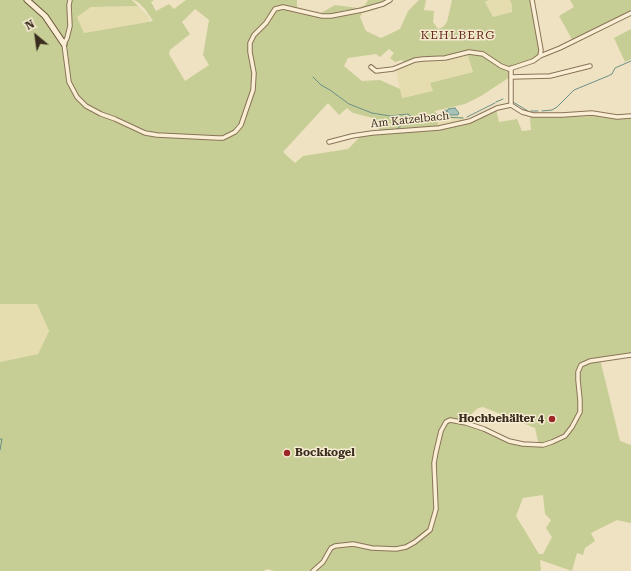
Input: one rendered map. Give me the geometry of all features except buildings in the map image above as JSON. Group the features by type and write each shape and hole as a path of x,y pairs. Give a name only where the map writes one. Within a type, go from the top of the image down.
{"street":[{"path":"27,0 45,16 64,44 69,82 77,97 94,111 145,133 157,135 222,138 238,130 243,121 253,90 254,73 250,43 254,35 266,23 275,9 283,8 322,16 331,16 369,8 383,4 390,0"},
{"path":"64,44 70,26 70,0"},
{"path":"532,0 540,42 540,56"},
{"path":"371,67 376,71 393,69 415,60 445,58 469,52 483,54 501,66 511,68 533,61 540,56 560,48 631,13"},
{"path":"511,77 550,76 590,66"},
{"path":"511,68 511,105 522,112 533,115 592,113 617,117 631,116"},
{"name":"Am Katzelbach","path":"329,142 372,133 439,128 470,121 497,108 511,105"},
{"path":"313,571 335,546 353,544 372,548 406,547 430,530 436,509 434,463 441,431 446,422 450,420 466,423 484,429 509,441 523,444 543,445 552,442 565,436 580,412 578,372 581,365 590,361 631,355"}],"shaded area":[{"path":"489,0 510,0 512,12 493,17 485,2"},
{"path":"138,6 147,15 150,21 84,33 77,17 91,7"},
{"path":"467,53 473,72 431,83 433,91 401,98 396,69 417,61"},
{"path":"435,113 447,116 463,116 466,122 439,128"},
{"path":"0,304 37,304 49,331 38,354 0,362"}],"green space":[{"path":"0,0 132,0 138,6 91,7 77,17 84,33 153,21 145,9 134,0 154,0 151,2 156,11 169,4 174,9 186,0 297,0 297,7 319,14 335,5 358,8 365,5 368,0 389,0 377,9 362,13 360,17 366,31 381,38 400,29 408,11 419,0 426,0 424,10 434,11 433,22 438,29 443,27 447,22 452,0 489,0 485,2 493,17 512,12 510,0 531,0 539,55 509,68 484,53 474,51 464,51 441,57 423,57 404,64 402,60 395,62 390,58 394,53 389,49 380,57 376,54 348,58 344,66 362,81 380,80 400,89 402,98 433,91 430,83 473,72 467,53 483,55 509,70 510,77 481,96 465,104 435,111 439,128 470,121 496,109 499,122 517,119 522,131 531,130 530,117 631,117 631,353 600,359 620,441 631,445 631,522 617,520 591,533 595,541 585,548 583,555 577,553 572,571 540,560 541,571 274,571 268,569 263,571 0,571 0,362 38,354 49,331 37,304 0,304","holes":["195,9 209,20 203,55 209,65 185,81 169,54 170,50 190,34 182,22","328,103 339,115 347,108 353,113 373,118 378,123 379,130 365,132 348,149 303,156 295,163 283,152","483,407 535,428 539,446 502,439 474,426 452,419 464,421 478,408","543,495 545,514 551,520 546,528 552,537 543,554 539,554 516,516 523,498"]},
{"path":"570,0 631,0 631,12 573,41 559,16 574,7"},
{"path":"631,29 631,59 625,62 614,38"}],"water":[{"path":"455,108 459,113 458,115 448,115 448,109"},
{"path":"445,110 447,111 446,113 442,114 441,112"}],"waterway":[{"path":"542,111 552,110 574,90 612,74 615,68 631,61"},
{"path":"313,77 321,85 349,104 372,113 390,116 408,114 417,119 437,114 443,117 463,118"},
{"path":"496,102 503,99"},
{"path":"513,102 528,111"},
{"path":"467,117 495,103"},
{"path":"531,111 538,111"},
{"path":"397,129 410,118"},
{"path":"0,439 2,439 0,450"}],"place":[{"name":"Hochbehälter 4","path":"552,419"},
{"name":"Bockkogel","path":"287,453"}],"district":[{"name":"KEHLBERG","path":"458,35"}]}
